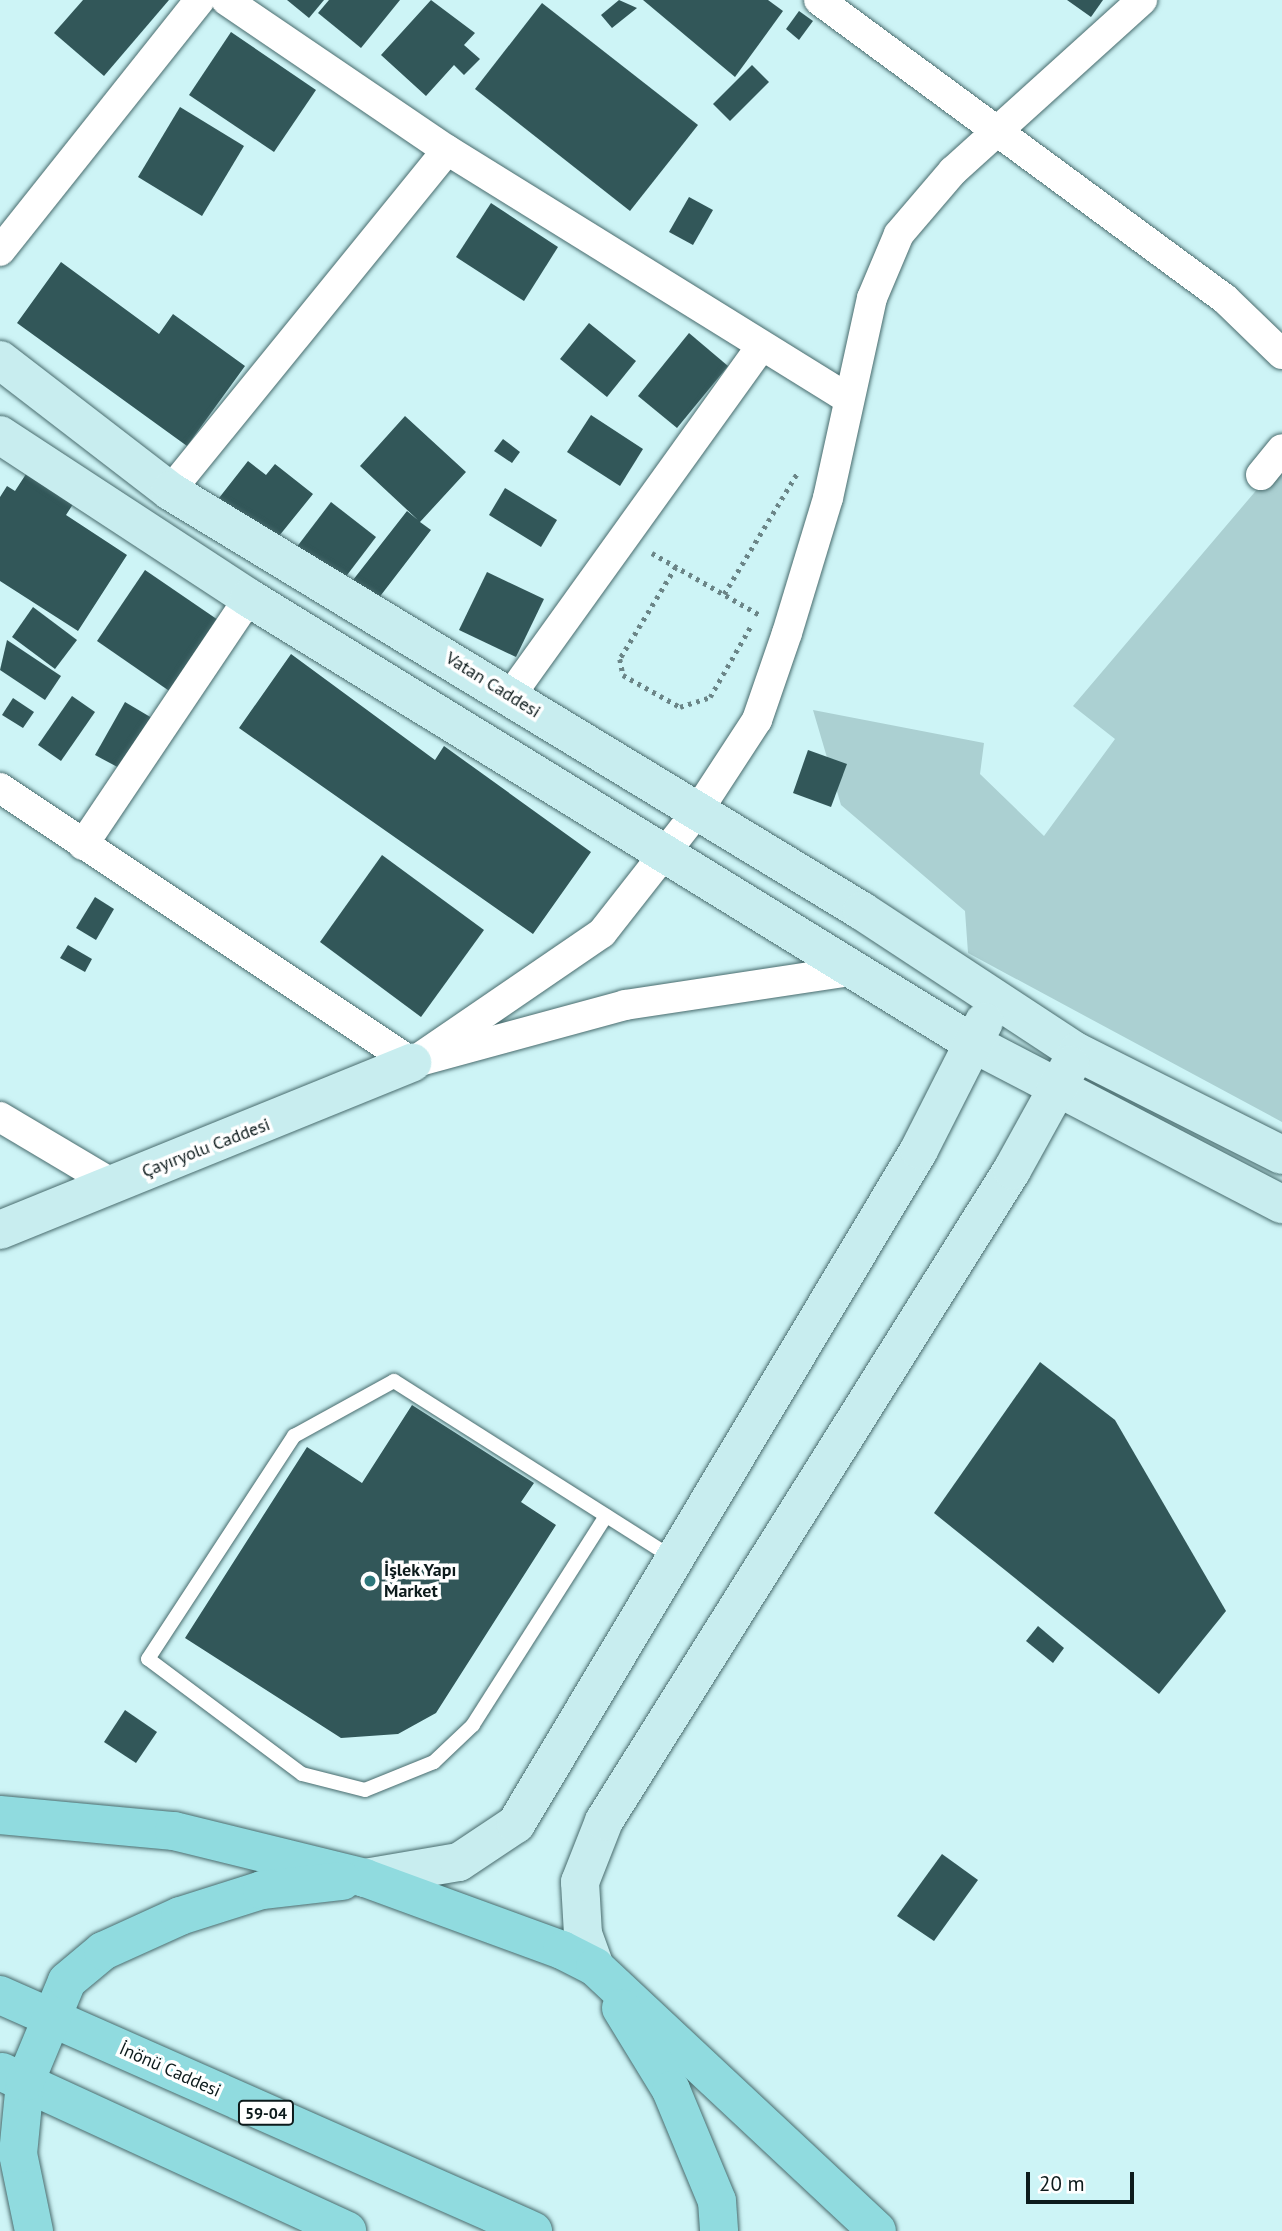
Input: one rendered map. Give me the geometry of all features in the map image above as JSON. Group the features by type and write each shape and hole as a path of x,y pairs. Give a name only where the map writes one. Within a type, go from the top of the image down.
{"main road":[{"name":"Vatan Caddesi","path":"0,360 170,491 697,811 1077,1052 1282,1155"},
{"path":"0,435 249,598 668,850 974,1044 1282,1204"},
{"path":"34,2231 18,2154 12,2076 51,2018 67,1981 103,1951 180,1916 262,1890 365,1878 459,1862 516,1824 919,1150 995,998"},
{"path":"719,2231 717,2200 671,2090 595,1967 583,1934 580,1882 604,1821 1058,1087 1077,1052"},
{"name":"Çayıryolu Caddesi","path":"0,1230 412,1063"},
{"path":"0,1815 174,1830 365,1878 595,1967 877,2231"},
{"name":"İnönü Caddesi","path":"0,1995 533,2231"},
{"path":"12,2076 347,2231"}],"street":[{"path":"0,251 200,0"},
{"path":"226,0 447,150 759,349 847,398"},
{"path":"819,0 1226,299 1282,354"},
{"path":"412,1063 602,933 697,811 757,720 788,631 828,498 847,398 872,298 899,234 998,130 1142,0"},
{"path":"170,491 447,150"},
{"path":"510,696 759,349"},
{"path":"1261,475 1282,449"},
{"path":"83,845 249,598"},
{"path":"0,788 412,1063 625,1005 857,970"},
{"path":"0,1118 113,1184"}],"lane":[{"path":"606,1516 473,1725 434,1762 365,1790 302,1774 148,1659 294,1436 394,1381 676,1560"}],"path":[{"path":"724,594 801,466"},
{"path":"624,537 788,631"},
{"path":"676,567 620,659 623,675 680,707 710,698 758,614"}],"shaded area":[{"path":"1282,460 1282,1122 968,953 965,911 841,805 813,710 984,743 980,774 1044,836 1115,739 1073,706"}],"building":[{"path":"83,0 169,0 104,76 54,33"},
{"path":"287,0 324,0 309,18"},
{"path":"329,0 400,0 361,48 318,13"},
{"path":"431,0 475,33 464,45 480,59 464,75 454,65 426,96 381,55"},
{"path":"619,0 637,8 612,28 601,15"},
{"path":"643,0 768,0 783,11 735,77"},
{"path":"1067,0 1103,0 1091,17"},
{"path":"542,3 698,125 630,211 475,89"},
{"path":"799,11 813,21 799,40 786,29"},
{"path":"231,32 316,90 274,152 189,95"},
{"path":"752,65 769,82 730,121 713,104"},
{"path":"180,107 244,146 202,216 138,177"},
{"path":"689,197 713,210 693,245 669,232"},
{"path":"491,203 558,247 524,301 456,257"},
{"path":"61,262 159,334 173,314 245,366 187,446 17,323"},
{"path":"589,323 636,361 607,397 560,359"},
{"path":"689,333 728,366 677,428 638,396"},
{"path":"591,415 643,449 620,486 567,452"},
{"path":"405,416 466,472 420,522 431,530 378,599 353,580 407,511 418,520 360,466"},
{"path":"503,439 520,452 512,463 494,451"},
{"path":"248,461 266,475 275,464 313,494 275,541 219,498"},
{"path":"28,471 75,501 66,515 127,555 78,631 0,581 0,497 7,486 15,491"},
{"path":"505,488 557,520 541,547 489,515"},
{"path":"331,502 376,537 341,583 296,548"},
{"path":"145,570 240,635 178,697 97,641"},
{"path":"487,572 544,599 516,657 459,630"},
{"path":"33,607 77,640 55,669 12,637"},
{"path":"7,640 61,676 45,700 0,670"},
{"path":"291,654 435,760 444,746 591,852 533,934 239,728"},
{"path":"72,696 95,712 61,761 38,745"},
{"path":"13,698 34,712 23,728 2,715"},
{"path":"125,702 152,718 123,770 95,755"},
{"path":"808,750 847,764 831,807 793,793"},
{"path":"382,855 484,930 421,1017 320,942"},
{"path":"95,897 114,909 96,940 76,928"},
{"path":"68,945 92,959 85,972 60,958"},
{"path":"1040,1362 1115,1420 1226,1611 1159,1694 934,1513"},
{"name":"İşlek Yapı Market","path":"412,1405 534,1483 521,1502 556,1525 436,1713 398,1734 341,1738 185,1638 307,1447 362,1483"},
{"path":"1038,1626 1064,1648 1053,1663 1026,1641"},
{"path":"125,1710 157,1732 136,1763 104,1742"},
{"path":"942,1854 978,1880 934,1941 897,1916"}],"place":[{"name":"İşlek Yapı Market","path":"370,1581"}]}
